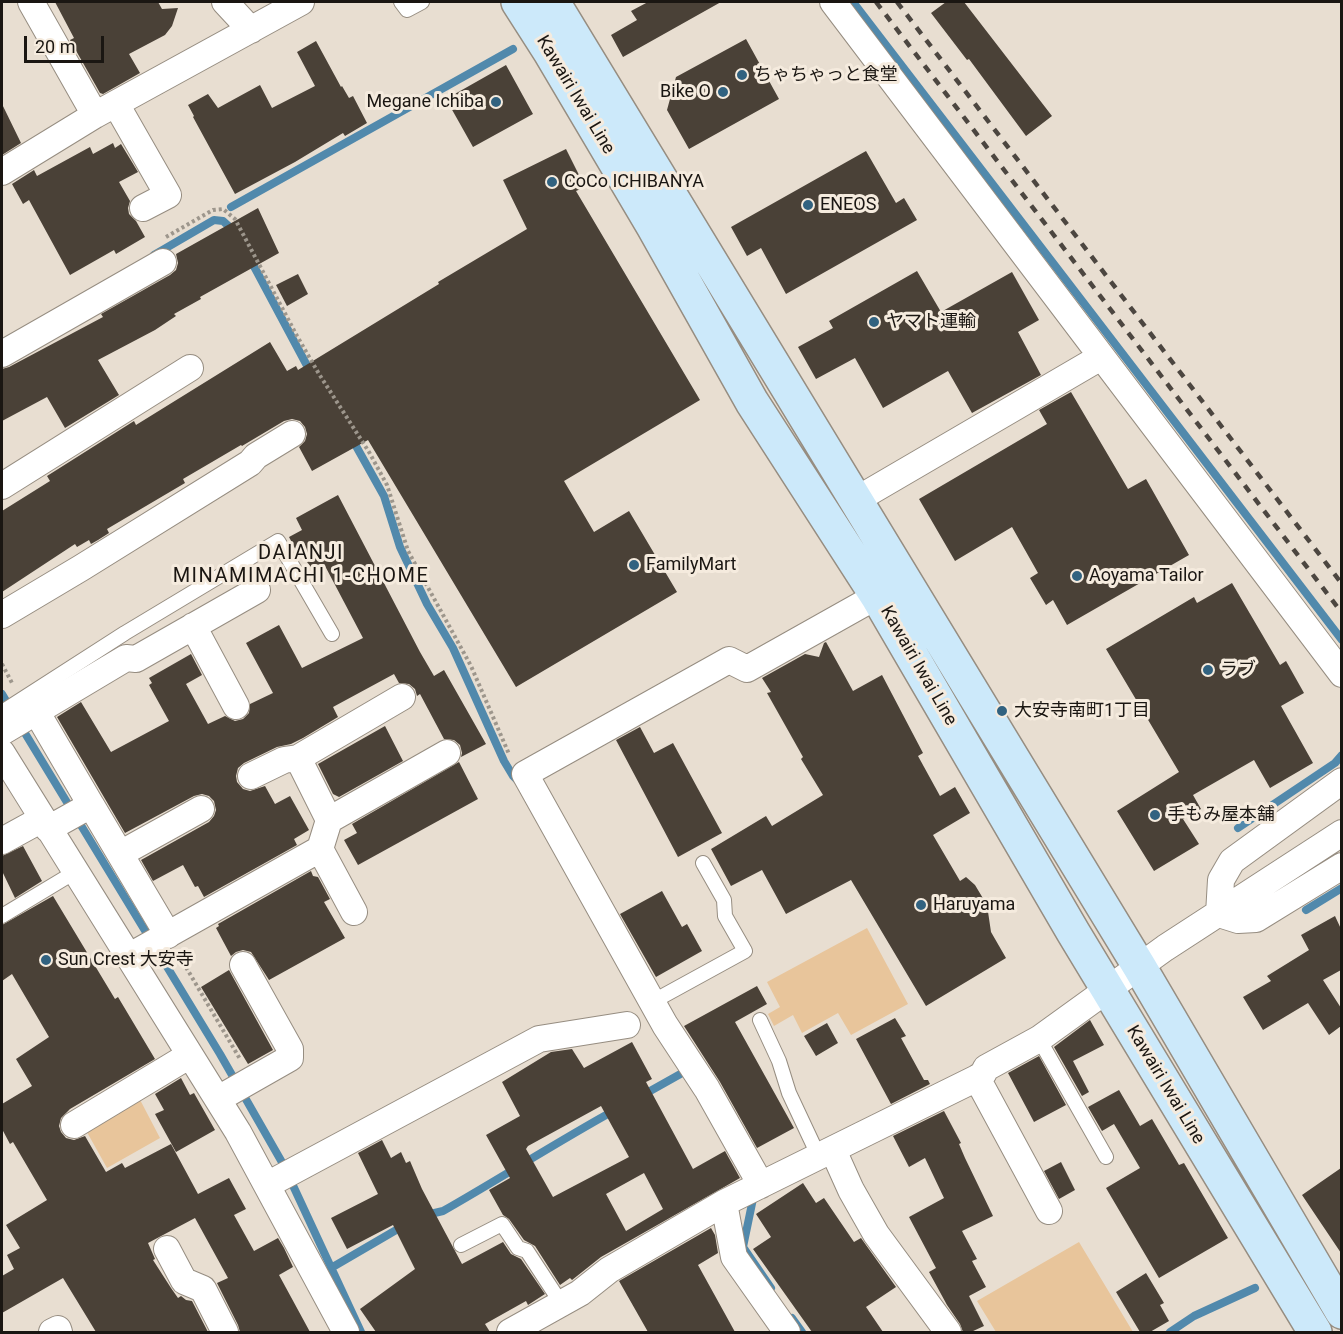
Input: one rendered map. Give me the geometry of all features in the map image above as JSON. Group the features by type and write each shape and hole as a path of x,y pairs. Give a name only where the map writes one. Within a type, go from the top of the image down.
{"main road":[{"name":"Kawairi Iwai Line","path":"518,2 653,226 752,402 877,596 1108,990 1315,1332"},
{"name":"Kawairi Iwai Line","path":"553,2 1139,966 1341,1312"}],"street":[{"path":"31,2 105,110 168,195 143,208"},
{"path":"225,2 251,30"},
{"path":"2,172 105,110 301,2"},
{"path":"833,2 1341,674"},
{"path":"2,354 163,262"},
{"path":"856,500 1101,357"},
{"path":"2,486 190,368"},
{"path":"2,615 250,463 256,456 292,434"},
{"path":"150,944 75,872 66,816 16,717 126,658 136,659 257,590"},
{"path":"788,1332 734,1257 747,1192 707,1089 665,1025 525,774 729,660 747,669 877,596"},
{"path":"193,626 236,706"},
{"path":"251,776 284,759 298,758 402,697"},
{"path":"2,753 66,816 120,854 190,1055 237,1089"},
{"path":"150,944 320,849 329,820 447,753"},
{"path":"298,758 329,820"},
{"path":"1219,914 1221,880 1232,861 1341,781"},
{"path":"120,854 201,809"},
{"path":"2,841 66,816"},
{"path":"510,1332 580,1293 609,1270 747,1192 977,1078 986,1068 1039,1039 1165,948 1341,833"},
{"path":"320,849 354,912"},
{"path":"1219,914 1238,920 1256,919 1341,866"},
{"path":"237,1089 290,1058 290,1048 243,965"},
{"path":"281,1178 539,1039 627,1025"},
{"path":"74,1125 190,1055"},
{"path":"977,1078 1049,1211"},
{"path":"237,1089 238,1132 281,1178 346,1332"},
{"path":"826,1154 851,1190 876,1234 948,1332"},
{"path":"167,1249 184,1281 204,1289 225,1332"},
{"path":"52,1332 58,1329 59,1332"}],"lane":[{"path":"401,2 407,10 422,2"},
{"path":"16,717 125,633 278,541 332,634"},
{"path":"652,1002 745,951 725,916 724,900 703,863"},
{"path":"2,916 75,872"},
{"path":"760,1020 779,1061 789,1093 826,1154"},
{"path":"1039,1039 1106,1157"},
{"path":"461,1245 502,1224 518,1248 527,1251 561,1304"}],"path":[{"path":"150,944 194,984 237,1089"}],"shaded area":[{"path":"867,928 908,1004 851,1035 838,1013 802,1033 793,1015 774,1026 768,1014 780,1007 767,982"},
{"path":"137,1094 160,1138 107,1168 83,1125"},
{"path":"1079,1242 1133,1332 996,1332 977,1301"}],"building":[{"path":"55,2 158,2 162,9 178,8 172,26 165,35 129,54 140,73 103,94 100,93 70,40 74,38"},
{"path":"648,2 721,2 623,57 611,35 637,20 631,11"},
{"path":"946,2 964,2 1052,116 1026,136 969,59 967,60 931,13"},
{"path":"746,39 779,99 689,149 667,110 676,77"},
{"path":"316,41 341,87 349,98 353,96 367,123 345,136 343,133 235,194 188,105 208,94 218,108 260,85 272,108 315,86 297,52"},
{"path":"506,65 533,114 473,147 446,99"},
{"path":"2,104 21,143 2,155"},
{"path":"113,143 115,148 121,144 138,172 119,182 130,201 129,214 145,237 116,254 114,250 70,275 29,200 23,204 12,184 34,170 37,176 90,147 93,154"},
{"path":"566,149 585,187 576,191 700,400 564,481 594,532 629,511 677,592 516,687 368,440 312,471 299,447 305,441 307,434 305,427 300,421 292,419 284,421 183,479 185,483 107,529 109,533 98,540 91,544 89,540 77,547 75,544 2,592 2,511 50,481 47,476 134,421 136,425 270,342 287,371 296,366 298,370 527,229 503,180"},
{"path":"866,151 896,203 904,198 917,220 786,294 761,248 747,256 731,227"},
{"path":"258,208 279,253 200,297 201,299 174,314 176,316 155,330 98,360 119,395 65,428 47,397 2,421 2,369 103,317 101,314 170,275 176,270 178,263 176,254"},
{"path":"917,271 941,312 1012,272 1039,320 1018,332 1041,375 972,413 948,371 883,408 855,358 816,379 798,347 833,328 829,321"},
{"path":"298,274 308,294 287,306 276,285"},
{"path":"1071,392 1128,489 1146,479 1189,555 1067,625 1053,600 1046,605 1030,578 1038,573 1012,527 955,561 919,499 1047,424 1039,410"},
{"path":"338,495 434,676 444,670 486,744 461,757 460,745 454,740 444,739 420,694 417,696 415,689 409,684 399,683 394,674 333,707 338,717 303,738 277,747 238,768 237,782 243,789 250,791 265,786 275,804 290,796 309,830 294,839 297,845 204,897 198,886 195,887 183,865 153,881 141,860 209,822 216,810 214,801 202,794 194,796 125,833 57,717 81,702 111,752 169,721 149,685 152,683 149,678 191,654 202,675 186,684 208,724 225,716 235,721 243,719 249,713 250,704 273,693 246,643 279,625 302,668 363,638 324,564 316,569 314,565 311,567 303,557 300,558 289,537 302,530 296,518"},
{"path":"1232,583 1280,665 1286,661 1304,693 1281,706 1313,763 1270,788 1254,760 1193,795 1201,809 1183,819 1199,844 1154,871 1117,811 1179,772 1106,649 1194,597 1197,603"},
{"path":"826,642 853,691 882,675 923,753 918,756 940,796 955,787 970,813 933,835 960,881 966,877 975,885 987,905 991,932 1006,958 926,1006 851,880 786,914 762,870 731,886 711,849 766,816 772,826 823,795 801,759 803,757 767,693 771,692 762,678 805,654 819,657"},
{"path":"385,726 403,761 339,797 333,794 318,764"},
{"path":"640,727 654,753 673,743 722,833 678,857 616,740"},
{"path":"459,762 478,799 358,865 344,840 357,833 352,824"},
{"path":"23,846 42,881 15,898 2,871 2,856"},
{"path":"311,871 313,876 318,877 330,899 324,902 345,938 269,980 251,952 243,950 231,956 216,928 218,924"},
{"path":"662,891 682,927 687,924 702,951 656,977 620,914"},
{"path":"53,896 115,999 118,997 155,1059 70,1109 61,1118 59,1126 61,1132 66,1138 74,1140 85,1136 106,1172 122,1163 125,1168 171,1144 198,1194 229,1178 246,1209 234,1215 254,1251 278,1238 284,1248 293,1267 279,1275 310,1332 240,1332 217,1283 228,1278 195,1218 148,1243 155,1259 153,1260 171,1288 178,1298 181,1296 192,1301 208,1332 96,1332 63,1278 2,1313 2,1276 14,1269 7,1255 20,1248 6,1225 47,1200 13,1142 10,1144 2,1129 2,1104 32,1086 16,1059 49,1037 12,974 2,981 2,925"},
{"path":"1335,916 1341,929 1341,970 1323,980 1341,1008 1341,1026 1329,1035 1308,1003 1263,1030 1243,997 1271,981 1267,976 1309,950 1301,935"},
{"path":"229,970 273,1050 248,1064 201,987"},
{"path":"757,986 767,1004 735,1022 794,1128 757,1148 720,1082 684,1026"},
{"path":"895,1018 906,1036 901,1038 924,1080 928,1080 930,1084 891,1104 856,1039"},
{"path":"1090,1020 1104,1045 1073,1061 1089,1092 1082,1096 1054,1047"},
{"path":"827,1023 838,1043 816,1056 804,1036"},
{"path":"632,1042 652,1079 646,1082 693,1169 725,1151 740,1178 601,1257 572,1280 570,1278 560,1285 535,1246 524,1240 509,1219 503,1215 489,1190 510,1178 486,1135 520,1116 502,1082 551,1052 572,1049 584,1068","holes":["601,1106 629,1157 553,1197 526,1149","644,1173 663,1209 626,1231 606,1194"]},
{"path":"1039,1056 1066,1105 1034,1122 1008,1073"},
{"path":"181,1078 190,1095 194,1093 215,1130 176,1152 155,1114 164,1110 155,1094"},
{"path":"1119,1090 1140,1126 1152,1119 1179,1165 1184,1163 1228,1238 1159,1278 1106,1188 1140,1168 1114,1124 1102,1131 1088,1107"},
{"path":"944,1111 961,1143 959,1144 965,1158 993,1216 962,1231 977,1259 972,1261 986,1287 969,1296 984,1326 971,1332 963,1332 929,1272 936,1268 909,1217 944,1198 925,1158 909,1167 893,1136"},
{"path":"382,1140 391,1158 401,1152 406,1163 410,1161 422,1189 462,1264 503,1242 511,1254 521,1259 545,1294 528,1305 526,1301 485,1324 490,1332 376,1332 360,1309 415,1269 393,1225 347,1249 331,1218 378,1194 358,1153"},
{"path":"1061,1162 1075,1190 1059,1199 1044,1171"},
{"path":"1341,1168 1341,1253 1302,1195"},
{"path":"803,1183 816,1203 824,1198 854,1242 861,1238 896,1287 866,1307 883,1332 812,1332 753,1249 771,1237 756,1214"},
{"path":"711,1228 715,1235 718,1253 698,1265 735,1332 648,1332 619,1281"},
{"path":"1146,1273 1164,1303 1160,1305 1169,1321 1150,1332 1140,1332 1116,1292"}],"waterway":[{"path":"853,2 1342,640"},
{"path":"231,207 513,49"},
{"path":"154,255 214,220 223,221 235,232"},
{"path":"249,257 312,375"},
{"path":"351,437 384,496 400,547 427,604 453,648 504,761 521,784"},
{"path":"2,694 11,709"},
{"path":"20,725 220,1054 283,1164 361,1332"},
{"path":"1238,828 1335,763 1342,755"},
{"path":"1306,910 1342,888"},
{"path":"643,1095 684,1072"},
{"path":"426,1215 443,1211 615,1110"},
{"path":"754,1194 743,1247 771,1288"},
{"path":"331,1268 403,1226"},
{"path":"1170,1332 1194,1316 1255,1288"},
{"path":"792,1318 802,1332"}],"railway":[{"path":"876,2 1342,613"},
{"path":"897,2 1342,584"}],"place":[{"name":"ちゃちゃっと食堂","path":"742,75"},
{"name":"Bike O","path":"723,92"},
{"name":"Megane Ichiba","path":"496,102"},
{"name":"CoCo ICHIBANYA","path":"552,182"},
{"name":"ENEOS","path":"808,205"},
{"name":"ヤマト運輸","path":"874,322"},
{"name":"FamilyMart","path":"634,565"},
{"name":"Aoyama Tailor","path":"1077,576"},
{"name":"ラブ","path":"1208,670"},
{"name":"大安寺南町1丁目","path":"1002,711"},
{"name":"手もみ屋本舗","path":"1155,815"},
{"name":"Haruyama","path":"921,905"},
{"name":"Sun Crest 大安寺","path":"46,960"}],"district":[{"name":"DAIANJI MINAMIMACHI 1-CHOME","path":"301,566"}]}
